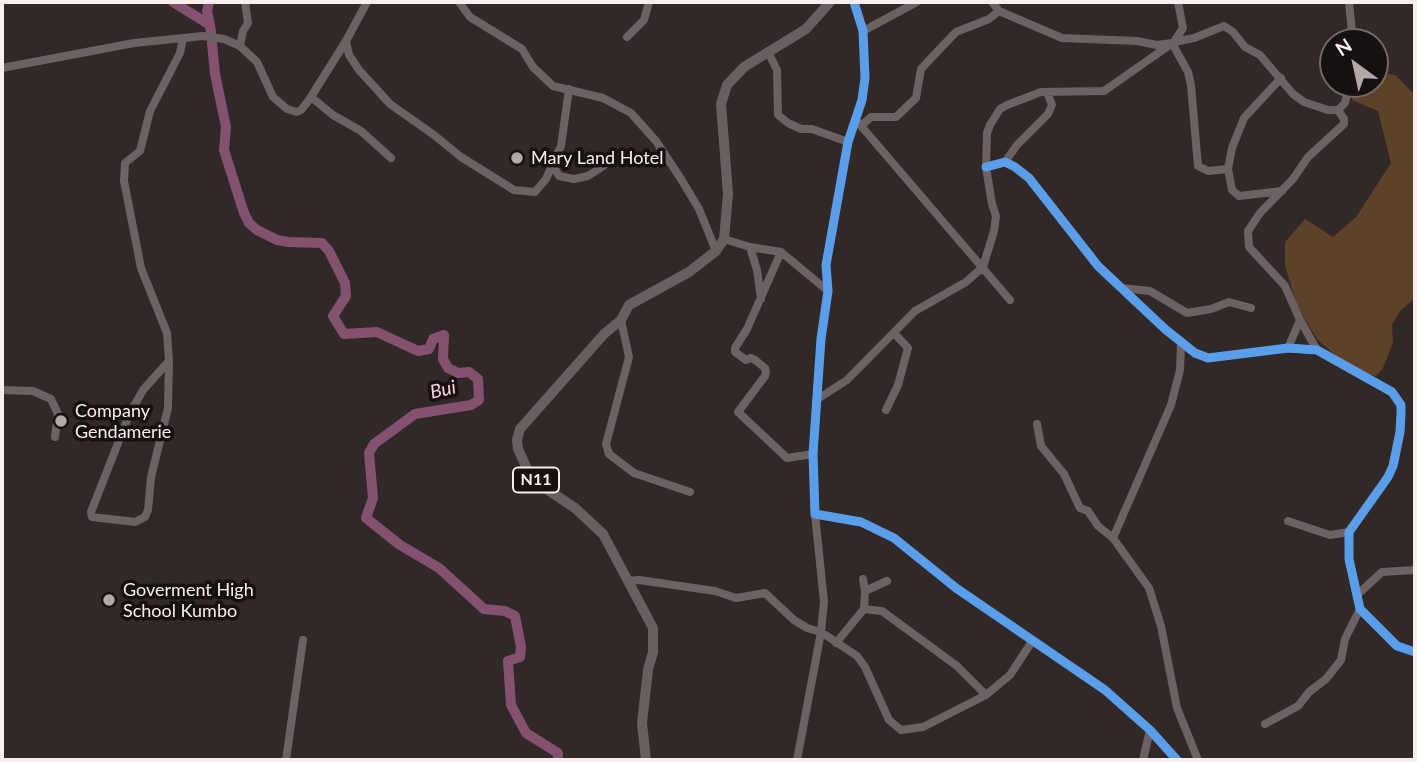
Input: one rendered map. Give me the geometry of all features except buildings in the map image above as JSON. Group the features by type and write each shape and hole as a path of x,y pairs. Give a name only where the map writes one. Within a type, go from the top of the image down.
{"highway":[{"name":"N11","path":"646,760 642,723 648,670 653,652 653,628 603,534 575,508 530,475 518,449 517,440 520,429 604,334 621,320 629,305 689,272 716,251 724,239 728,194 722,104 727,85 744,68 806,29 827,4"}],"street":[{"path":"240,46 248,23 245,2"},
{"path":"2,68 134,43 202,36 224,38 240,46 257,62 268,89 281,105 297,112 311,97 367,2"},
{"path":"459,2 470,17 522,49 533,67 553,86 603,98 631,113 656,141 687,189 699,209 716,251"},
{"path":"627,37 644,20 649,2"},
{"path":"797,760 824,602 815,514 813,454 828,291 826,265 848,142 858,123 865,78 863,31 854,2"},
{"path":"863,31 917,2"},
{"path":"992,2 999,11 1062,38 1137,41 1157,45 1194,38 1224,26 1233,32 1245,47 1260,55 1293,94 1316,107 1338,110 1344,124 1334,136 1315,149 1282,191 1260,213 1248,232 1247,240 1255,255 1285,286 1317,350"},
{"path":"816,400 847,380 923,305 966,282 983,267 996,216 986,167 987,133 1000,109 1041,92 1104,92 1173,43 1183,28 1178,2"},
{"path":"1349,2 1352,28"},
{"path":"858,123 871,117 896,117 916,98 921,69 956,32 989,19 999,11"},
{"path":"169,361 143,390 129,415 91,512 92,517 135,522 145,517 168,408 169,361 167,333 141,268 124,181 125,163 140,151 150,111 180,53 183,38"},
{"path":"346,41 349,55 359,70 390,104 460,157 513,190 535,192 554,165 561,146 569,89"},
{"path":"1173,43 1189,78 1198,166 1208,171 1227,169"},
{"path":"769,54 777,70 778,115 801,129 812,128 848,142"},
{"path":"1281,78 1244,118 1227,169 1232,190 1239,196 1282,191"},
{"path":"986,167 1005,162 1017,145 1048,114 1052,105 1047,92"},
{"path":"311,97 361,131 391,158"},
{"path":"1338,110 1346,98"},
{"path":"858,123 1010,300"},
{"path":"1005,162 1028,178 1098,266 1181,343 1208,358 1289,348 1317,350 1392,392 1401,405 1400,432 1393,466 1383,486 1349,532 1349,559 1360,609 1397,646 1415,652"},
{"path":"554,165 559,176"},
{"path":"546,179 588,176 605,165"},
{"path":"724,239 781,252 828,291"},
{"path":"750,247 761,299"},
{"path":"781,252 747,329 735,348 735,352 762,365 766,372 738,412 753,429 787,458 813,454"},
{"path":"1122,288 1150,291 1187,313 1211,309 1229,302 1251,308"},
{"path":"621,320 629,357 606,444 609,454 634,473 690,492"},
{"path":"1289,348 1300,320"},
{"path":"886,410 898,385 908,348 894,333"},
{"path":"1113,538 1171,405 1181,370 1181,343"},
{"path":"2,390 33,391 51,399 58,414 55,437"},
{"path":"1037,424 1041,446 1064,474 1080,508 1088,511 1098,526 1113,538 1150,588 1161,626 1177,708 1198,760"},
{"path":"815,514 861,522 894,538 956,589 1105,690 1150,730 1177,760"},
{"path":"1288,521 1330,535 1349,532"},
{"path":"1357,594 1381,572 1415,570"},
{"path":"836,643 864,609 863,579"},
{"path":"628,581 639,580 715,591 736,598 765,593 794,620 821,632 856,656 890,720 901,730 923,727 986,695 1010,675 1033,640"},
{"path":"865,591 887,581"},
{"path":"864,609 882,611 957,666 986,695"},
{"path":"1265,724 1298,706 1309,692 1326,679 1341,660 1345,639 1360,609"},
{"path":"286,760 303,640"},
{"path":"1143,760 1150,730"}],"shaded area":[{"path":"1389,74 1395,75 1414,94 1415,298 1400,311 1392,325 1393,343 1383,368 1376,376 1361,373 1338,358 1317,339 1298,308 1285,266 1285,242 1305,219 1333,237 1356,217 1391,163 1378,111 1352,100 1389,98"}],"waterway":[{"name":"Bui","path":"173,2 210,25 211,32"},
{"path":"209,2 207,11 210,25"},
{"name":"Bui","path":"212,43 215,74 226,127 224,150 249,223 277,240 322,243 329,251 345,283 346,296 333,316 344,334 377,332 418,351 429,349 433,339 444,335 443,359 448,368 458,373 469,372 478,379 479,400 471,405 415,414 374,444 369,453 373,498 366,518 400,545 439,568 484,609 505,611 515,616 521,647 520,657 508,661 511,705 526,733 558,753 558,760"}],"cycle path":[{"path":"854,2 863,31 865,78 862,100 848,142 826,265 828,291 821,339 813,454 815,514 861,522 894,538 956,588 1105,690 1150,730 1177,760"},
{"path":"986,167 1005,162 1029,178 1098,266 1165,329 1195,353 1208,358 1288,348 1317,350 1392,392 1401,405 1400,432 1393,466 1349,532 1349,559 1360,609 1397,646 1415,652"}],"place":[{"name":"Mary Land Hotel","path":"517,158"},
{"name":"Company Gendamerie","path":"61,421"},
{"name":"Goverment High School Kumbo","path":"109,600"}]}
